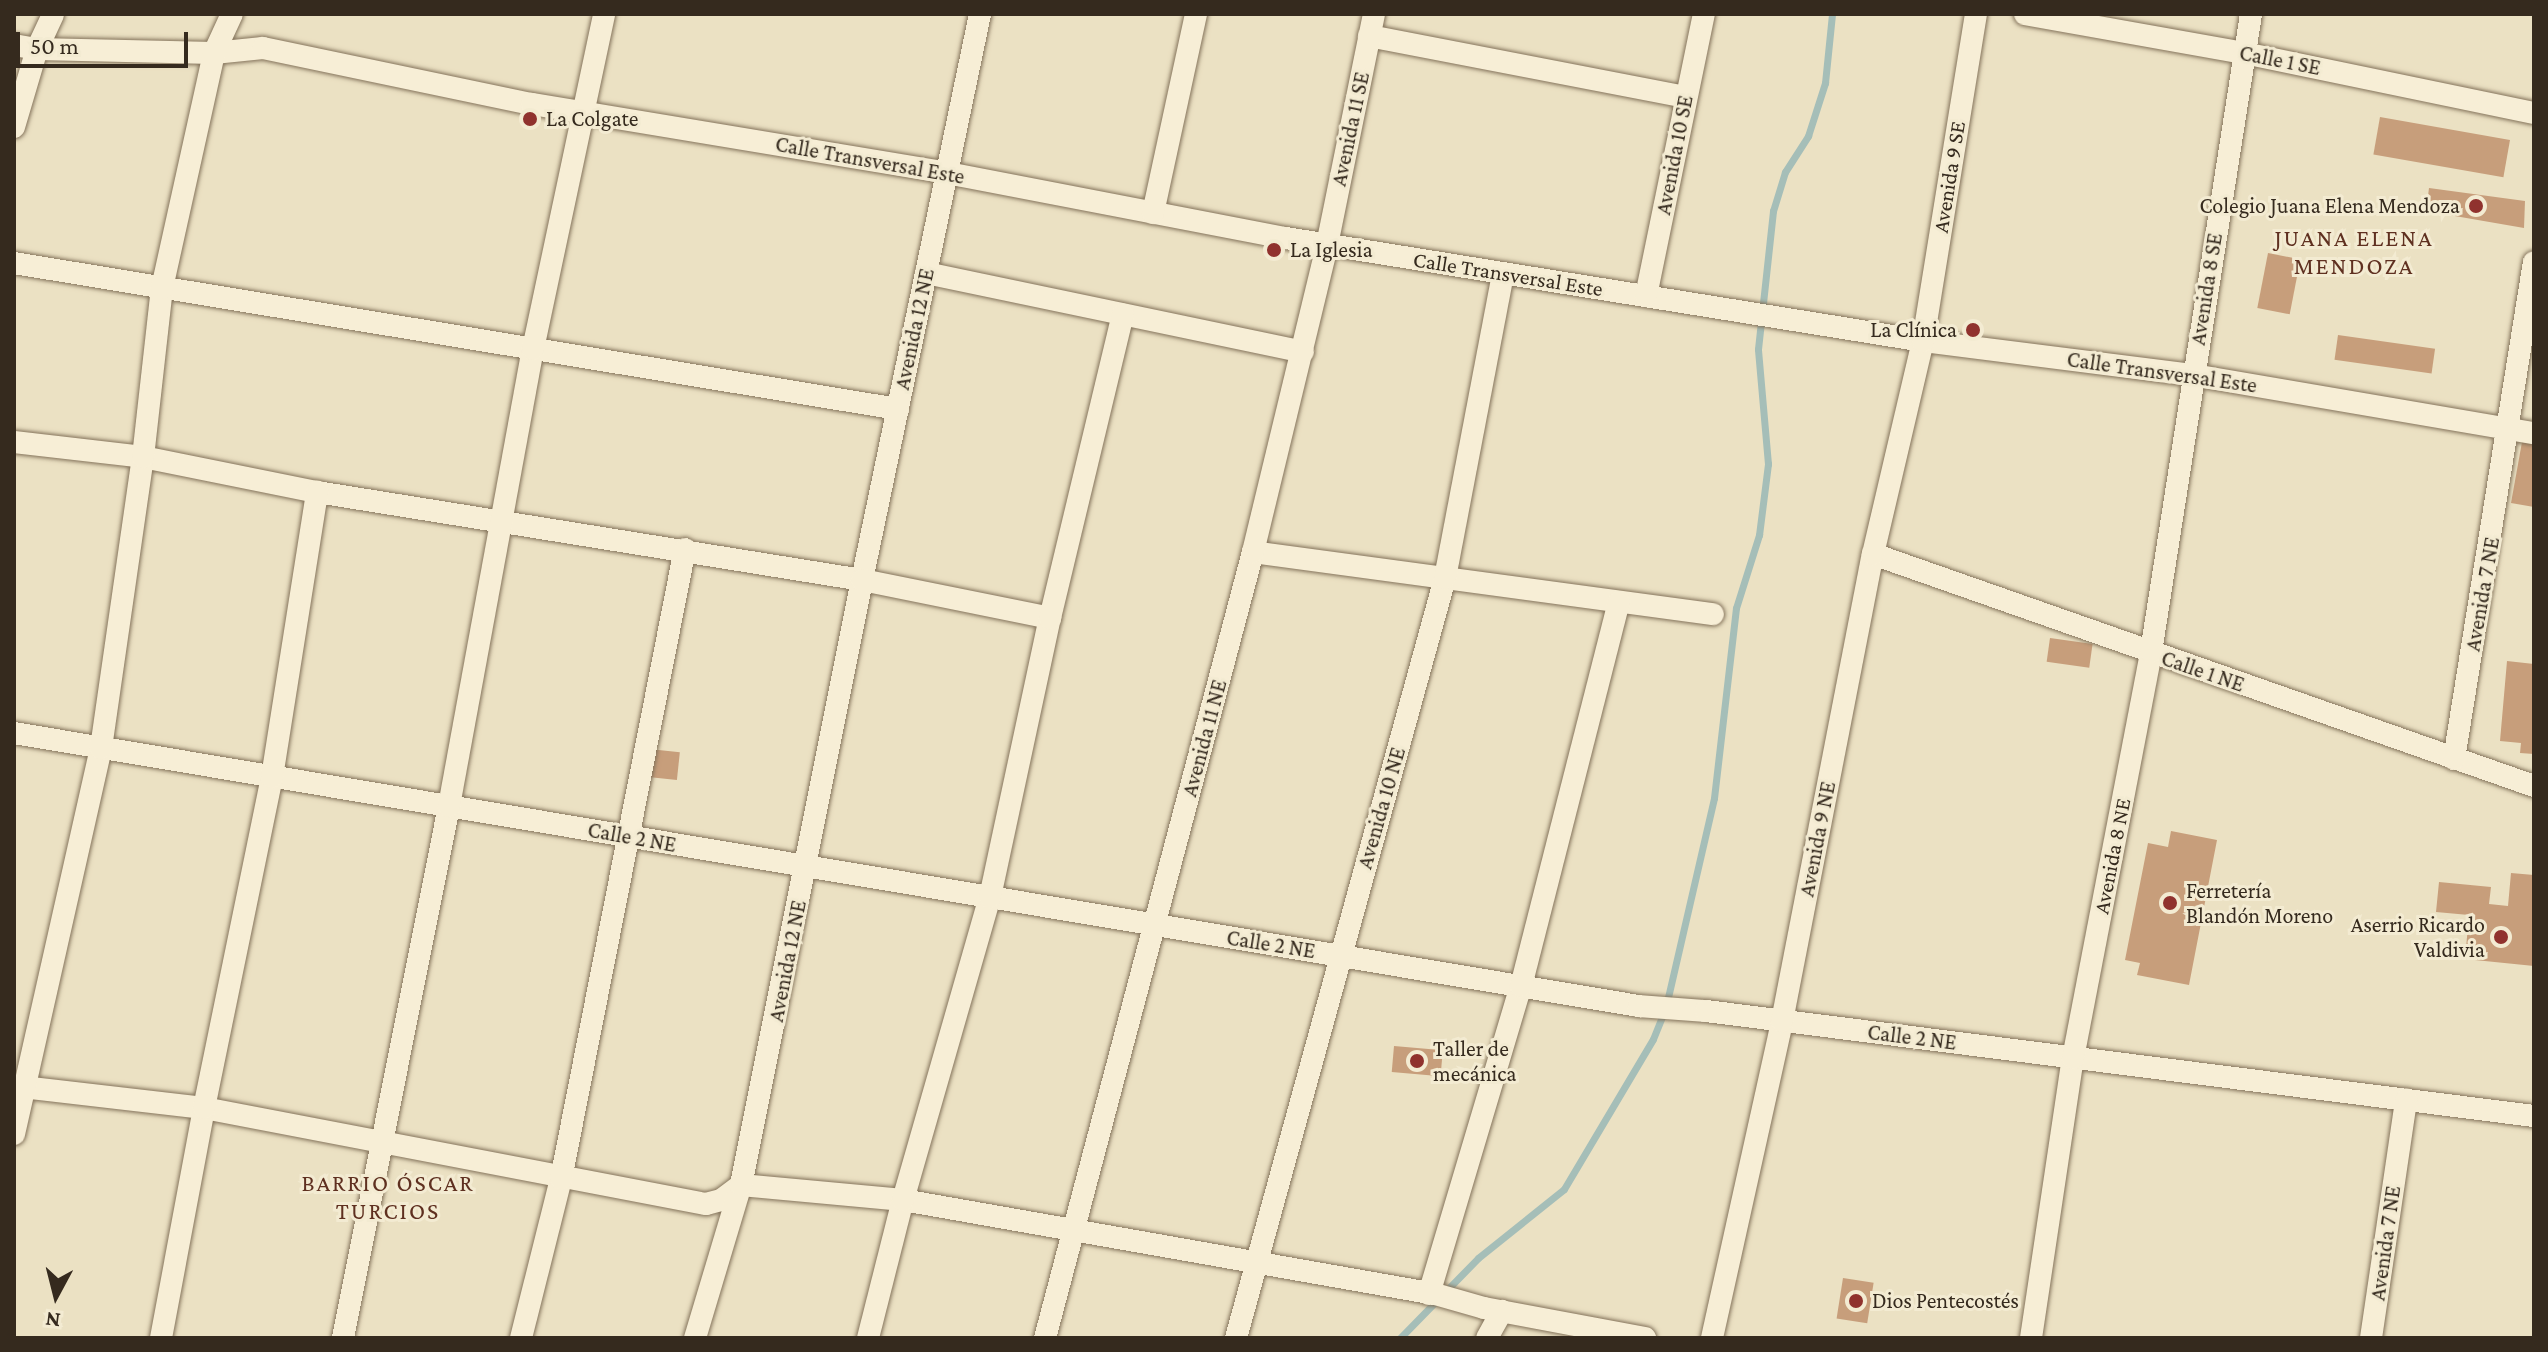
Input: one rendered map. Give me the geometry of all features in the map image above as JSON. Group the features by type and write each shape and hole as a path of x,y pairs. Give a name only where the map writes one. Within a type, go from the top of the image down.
{"street":[{"path":"14,127 37,49 53,14"},
{"path":"14,1134 19,1087 101,748 143,457 162,288 214,53 232,14"},
{"path":"343,1338 449,806 533,349 604,14"},
{"name":"Avenida 12 NE","path":"695,1338 741,1185 862,580 980,14"},
{"path":"1153,213 1196,14"},
{"name":"Avenida 10 SE","path":"1646,296 1704,14"},
{"name":"Avenida 9 SE","path":"1923,341 1976,14"},
{"name":"Calle 1 SE","path":"2025,14 2244,53 2534,113"},
{"name":"Avenida 8 SE","path":"2193,375 2251,14"},
{"path":"1372,25 1685,97"},
{"name":"Avenida 11 SE","path":"1327,245 1372,25"},
{"name":"Calle Transversal Este","path":"14,45 37,49 214,53 263,48 532,104 947,173 1327,245 1923,341 2193,375 2534,433"},
{"name":"Avenida 11 NE","path":"1073,1229 1253,552 1327,245"},
{"name":"Avenida 7 NE","path":"2454,759 2510,429 2534,262"},
{"path":"14,263 898,409"},
{"path":"926,273 1303,352"},
{"name":"Avenida 10 NE","path":"1236,1338 1260,1263 1340,956 1445,578 1503,273"},
{"path":"868,1338 903,1200 990,897 1050,618 1123,315"},
{"name":"Avenida 9 NE","path":"1712,1338 1782,1021 1873,554 1923,341"},
{"name":"Avenida 8 NE","path":"2031,1338 2073,1058 2151,652 2193,375"},
{"path":"14,442 143,457 317,492 685,549 862,580 1050,618"},
{"path":"161,1338 204,1108 272,777 317,492"},
{"path":"521,1338 561,1179 631,837 685,549"},
{"path":"1253,552 1713,614"},
{"name":"Calle 1 NE","path":"1873,554 2534,786"},
{"path":"1432,1294 1521,986 1619,602"},
{"name":"Calle 2 NE","path":"14,733 1639,1006 1706,1011 2534,1116"},
{"path":"19,1087 204,1108 561,1179 706,1204 721,1200 741,1185 903,1200 1432,1294 1645,1338"},
{"name":"Avenida 7 NE","path":"2371,1338 2406,1100"},
{"path":"1045,1338 1073,1229"},
{"path":"1487,1338 1493,1309"}],"building":[{"path":"2380,117 2510,140 2503,177 2373,154"},
{"name":"Colegio Juana Elena Mendoza","path":"2429,188 2525,201 2524,228 2426,211"},
{"path":"2268,253 2300,259 2290,314 2257,308"},
{"path":"2338,335 2435,349 2432,373 2335,360"},
{"path":"2522,442 2534,444 2534,507 2511,503"},
{"path":"2050,638 2093,644 2089,668 2047,662"},
{"path":"2507,661 2534,664 2534,754 2520,753 2521,743 2500,741"},
{"path":"649,749 680,752 677,780 646,777"},
{"name":"Ferretería Blandón Moreno","path":"2171,831 2217,840 2189,985 2137,975 2140,963 2125,960 2148,843 2168,847"},
{"name":"Aserrio Ricardo Valdivia","path":"2511,873 2534,875 2534,966 2465,959 2469,915 2436,912 2439,882 2491,887 2489,904 2508,906"},
{"name":"Taller de mecánica","path":"1394,1046 1443,1050 1441,1076 1392,1072"},
{"name":"Dios Pentecostés","path":"1843,1278 1874,1283 1867,1323 1837,1318"}],"waterway":[{"path":"1400,1338 1478,1258 1564,1189 1653,1039 1666,1006 1714,798 1736,608 1759,535 1768,464 1758,349 1773,211 1785,172 1808,136 1825,83 1832,14"}],"place":[{"name":"La Colgate","path":"530,119"},
{"name":"Colegio Juana Elena Mendoza","path":"2476,206"},
{"name":"La Iglesia","path":"1274,250"},
{"name":"La Clínica","path":"1973,330"},
{"name":"Ferretería Blandón Moreno","path":"2170,903"},
{"name":"Aserrio Ricardo Valdivia","path":"2501,937"},
{"name":"Taller de mecánica","path":"1417,1061"},
{"name":"Dios Pentecostés","path":"1856,1301"}],"district":[{"name":"JUANA ELENA MENDOZA","path":"2354,252"},
{"name":"BARRIO ÓSCAR TURCIOS","path":"388,1197"}]}
